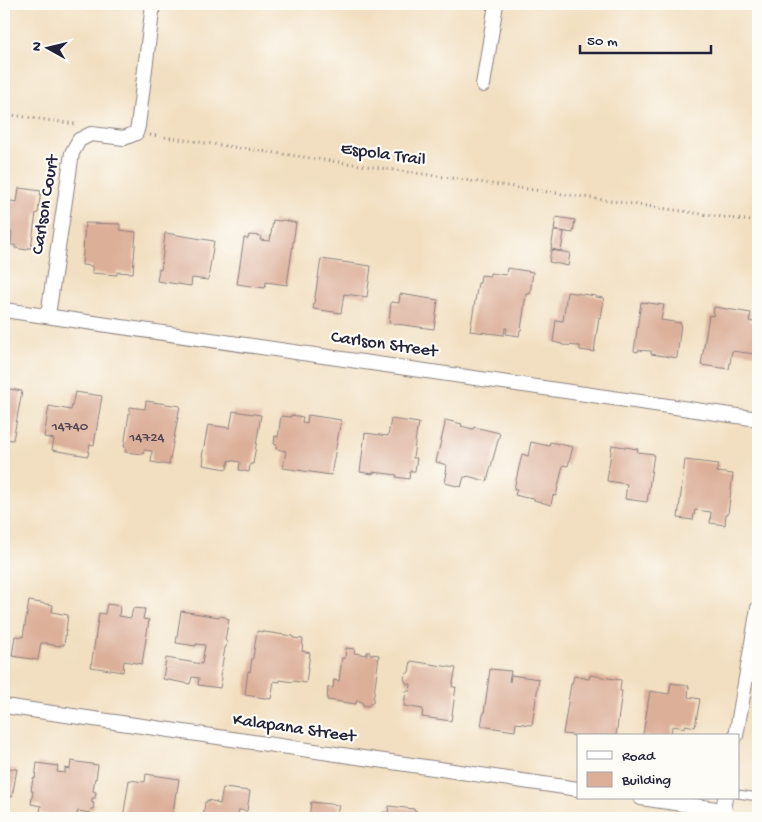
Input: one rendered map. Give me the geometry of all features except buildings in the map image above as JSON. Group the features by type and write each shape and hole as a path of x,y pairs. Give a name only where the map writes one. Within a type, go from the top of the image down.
{"street":[{"path":"136,133 154,4"},
{"path":"483,85 496,4"},
{"name":"Carlson Court","path":"48,315 72,152 79,140 91,134 124,138 136,133"},
{"name":"Carlson Street","path":"4,310 758,419"},
{"path":"736,734 758,608"},
{"name":"Kalapana Street","path":"4,706 577,789"},
{"path":"656,800 723,809"}],"lane":[{"path":"740,794 758,798"}],"path":[{"path":"4,114 79,125"},
{"name":"Espola Trail","path":"136,133 758,222"}]}
